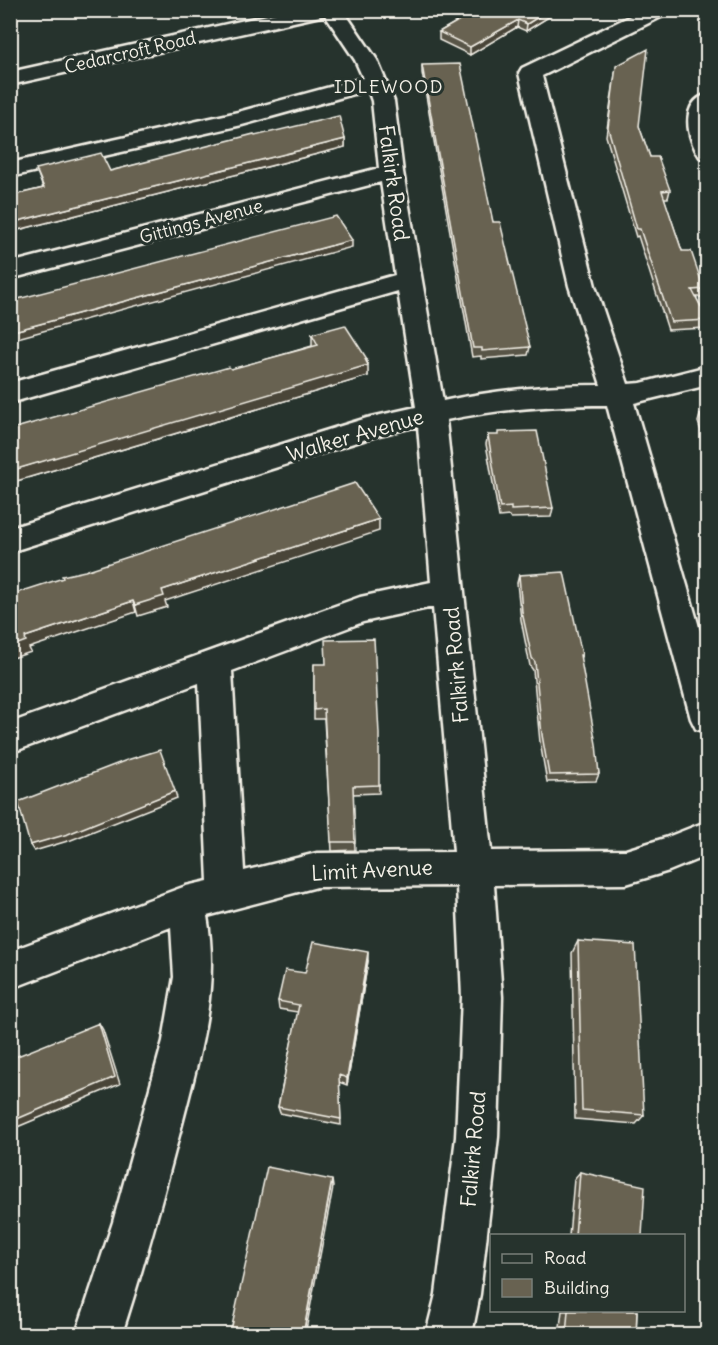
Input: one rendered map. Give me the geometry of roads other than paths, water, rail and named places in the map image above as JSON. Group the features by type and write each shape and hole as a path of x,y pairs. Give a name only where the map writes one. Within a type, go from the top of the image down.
{"street":[{"name":"Cedarcroft Road","path":"10,79 321,10"},
{"name":"Falkirk Road","path":"332,10 350,34 376,81 383,101 391,172 431,414 474,867 482,997 477,1137 458,1294 449,1335"},
{"path":"660,10 530,73 582,286 618,396 708,719"},
{"path":"10,171 242,118 376,81"},
{"path":"705,144 697,118 700,110 708,101"},
{"name":"Gittings Avenue","path":"10,270 391,172"},
{"path":"10,393 408,280"},
{"name":"Walker Avenue","path":"10,540 377,425 485,402 549,396 618,396 668,387 708,375"},
{"path":"10,738 360,610 449,591"},
{"path":"215,663 227,892"},
{"name":"Limit Avenue","path":"10,970 186,904 317,870 626,867 669,854 705,849"},
{"path":"99,1335 135,1222 183,1041 192,977 192,940 186,904"}],"district":[{"name":"IDLEWOOD","path":"389,86"}]}
